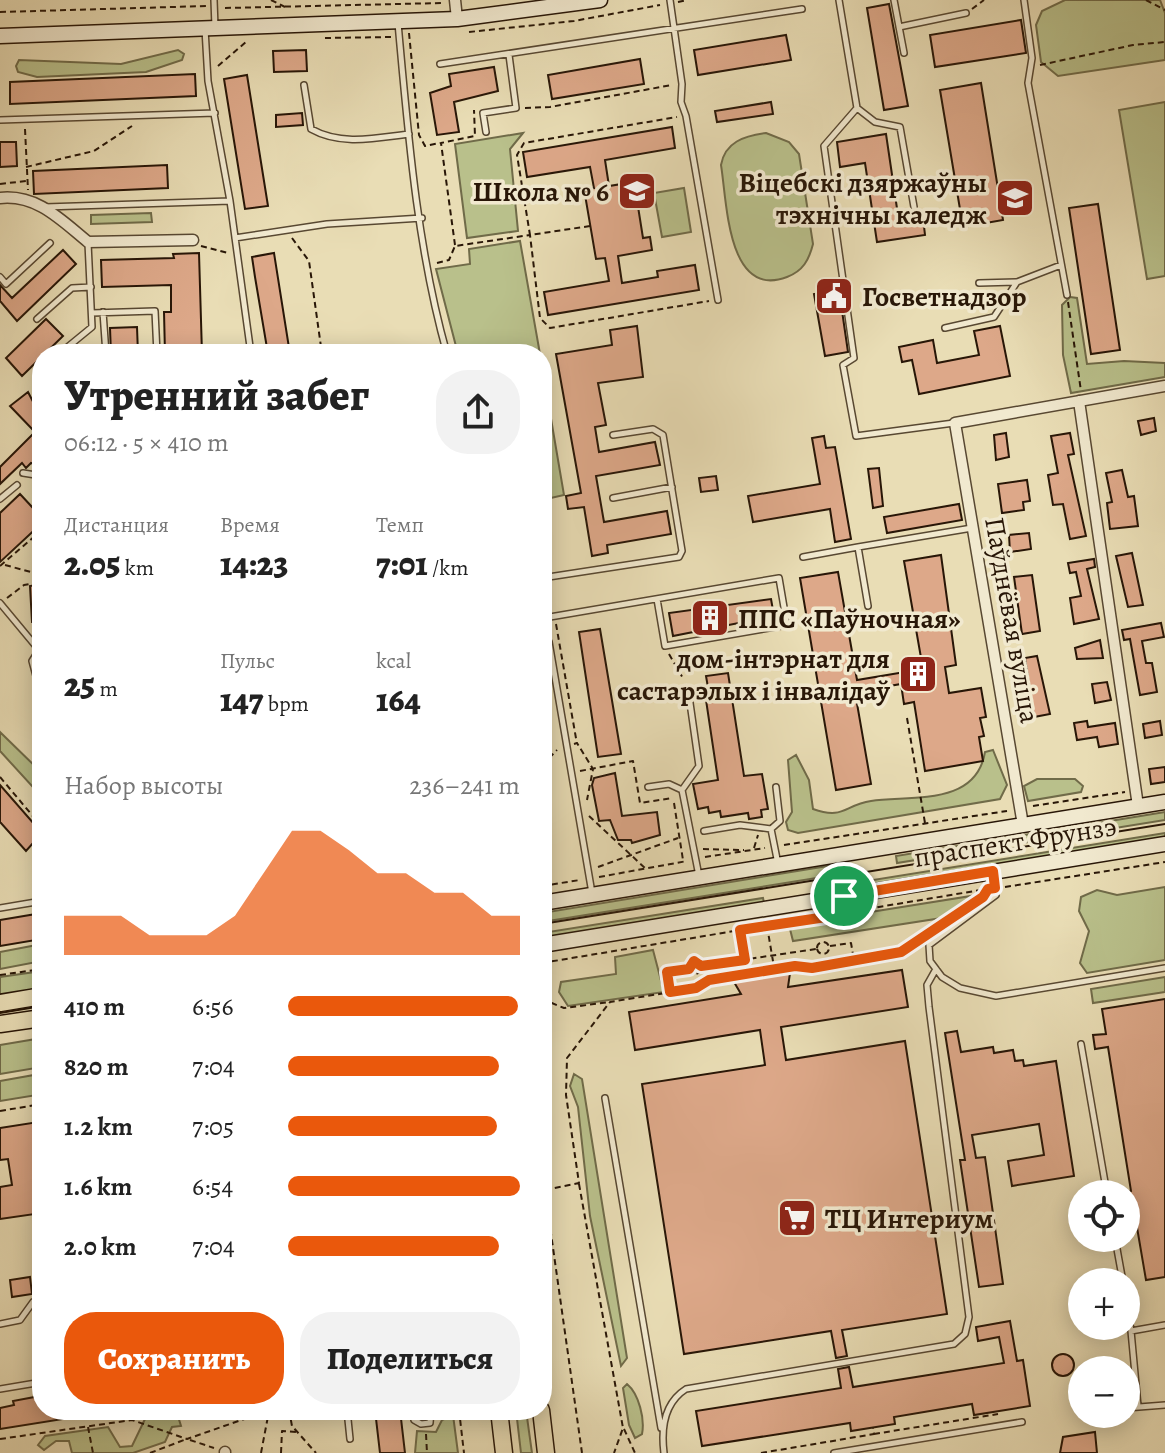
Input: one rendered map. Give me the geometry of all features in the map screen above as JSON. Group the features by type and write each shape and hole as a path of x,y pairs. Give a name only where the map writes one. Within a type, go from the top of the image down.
{"main road":[{"path":"0,36 457,19 600,0"},
{"name":"праспект Фрунзэ","path":"552,901 1165,802"},
{"name":"праспект Фрунзэ","path":"552,943 1165,844"},
{"path":"0,1003 32,998"},
{"path":"0,1024 32,1019"},
{"path":"500,1420 504,1453"},
{"path":"542,1420 546,1453"}],"street":[{"path":"456,1 457,19"},
{"path":"0,198 28,200 44,207 88,242 193,240"},
{"path":"955,423 1165,386"},
{"path":"1081,400 1138,806"},
{"name":"Паўднёвая вуліца","path":"955,423 1023,825"}],"lane":[{"path":"670,0 682,84 681,102 718,300"},
{"path":"839,0 857,108 875,122 900,127 914,207"},
{"path":"894,0 904,53"},
{"path":"1024,0 1031,67 1028,83 1067,295"},
{"path":"214,3 208,81 230,201 250,344"},
{"path":"440,64 802,9"},
{"path":"899,27 966,13"},
{"path":"398,22 409,134 428,265 445,344"},
{"path":"486,132 483,113 516,108 509,55"},
{"path":"304,85 311,129 324,137 370,139 409,134"},
{"path":"857,108 824,146 854,358 843,365 856,436 955,423"},
{"path":"0,120 215,113"},
{"path":"44,207 230,201"},
{"path":"235,238 286,230 422,218"},
{"path":"71,344 92,327 88,242"},
{"path":"0,277 6,284 50,243"},
{"path":"979,283 1017,282 1061,265"},
{"path":"945,328 994,317 1017,282"},
{"path":"37,319 72,288 91,287"},
{"path":"92,313 155,311 157,344"},
{"path":"103,312 105,344"},
{"path":"552,576 679,557 682,551 663,435 653,429 613,435"},
{"path":"23,473 32,474"},
{"path":"0,499 17,485"},
{"path":"613,498 672,487"},
{"path":"803,557 973,528"},
{"path":"858,547 868,606"},
{"path":"552,617 779,578 787,625 665,646 657,599"},
{"path":"0,603 32,641"},
{"path":"552,659 592,895"},
{"path":"688,689 699,766 682,790 699,877"},
{"path":"648,787 669,784 682,790"},
{"path":"704,831 740,825 771,829 780,821 776,787"},
{"path":"771,829 778,865"},
{"path":"993,871 992,889 996,895 929,945 930,961 960,988 996,996 1165,968"},
{"path":"0,908 32,903"},
{"path":"661,1429 675,1396 686,1389 954,1344 965,1334 969,1317 927,985 936,969"},
{"path":"1081,1044 1105,1180"},
{"path":"605,1098 664,1453"},
{"path":"0,1324 20,1320 32,1303"},
{"path":"1140,1329 1165,1325"},
{"path":"0,1389 32,1384"},
{"path":"1140,1406 1165,1405"},
{"path":"348,1420 350,1439"},
{"path":"414,1420 421,1424 430,1423 430,1420"},
{"path":"834,1453 1022,1422"}],"path":[{"path":"271,0 286,8"},
{"path":"966,13 984,0"},
{"path":"1146,0 1165,10"},
{"path":"0,12 214,3 229,10 456,1"},
{"path":"409,35 419,135 425,146 475,136 471,111 484,109"},
{"path":"217,67 248,41"},
{"path":"1031,67 1133,45 1165,42"},
{"path":"516,108 550,107 682,84"},
{"path":"26,167 94,151 149,115"},
{"path":"686,116 524,143 517,155 540,318 550,328 718,300"},
{"path":"24,119 28,200"},
{"path":"428,265 449,260 455,246 441,143"},
{"path":"0,184 27,181"},
{"path":"455,246 590,226"},
{"path":"286,230 309,261 321,344"},
{"path":"193,240 204,249 230,253"},
{"path":"1067,295 1081,400"},
{"path":"1,565 32,539"},
{"path":"1,565 32,573"},
{"path":"0,603 24,585 32,584"},
{"path":"665,646 688,689"},
{"path":"907,718 925,824"},
{"path":"577,743 593,769 584,811"},
{"path":"579,772 633,761 640,803 674,798 683,861"},
{"path":"0,777 32,815"},
{"path":"552,885 775,846 837,839 1136,791"},
{"path":"582,798 587,824"},
{"path":"584,811 647,870"},
{"path":"594,868 680,838"},
{"path":"837,839 846,914"},
{"path":"593,859 594,868 606,876"},
{"path":"552,961 1165,862"},
{"path":"983,897 992,889"},
{"path":"767,925 774,969"},
{"path":"740,930 748,973"},
{"path":"552,1003 564,1008 610,1002 696,988 709,980 748,973 854,961 901,952 924,937"},
{"path":"816,949 821,941 829,946 851,943 854,961"},
{"path":"689,969 694,961 701,966 816,949 824,954 829,946"},
{"path":"670,992 667,972 689,969 697,974 701,966"},
{"path":"0,975 32,970"},
{"path":"761,971 762,977"},
{"path":"610,1002 567,1058 566,1095 623,1428 635,1453"},
{"path":"0,1111 32,1106"},
{"path":"552,1189 579,1183"},
{"path":"552,1240 582,1453"},
{"path":"761,1453 998,1414"},
{"path":"0,1439 132,1420 225,1453"},
{"path":"150,1453 241,1420"},
{"path":"261,1453 267,1420"},
{"path":"293,1420 297,1432 316,1453"},
{"path":"460,1420 464,1453"},
{"path":"88,1426 93,1453"},
{"path":"614,1453 623,1428"},
{"path":"873,1428 874,1434"},
{"path":"281,1453 282,1431 297,1432"}],"green space":[{"path":"1065,0 1160,0 1165,13 1165,60 1058,76 1041,62 1036,25 1042,11"},
{"path":"178,50 184,54 182,60 146,72 37,77 18,72 16,66 19,60 121,64"},
{"path":"1165,102 1165,276 1147,279 1119,110"},
{"path":"523,133 510,149 518,231 467,238 455,144"},
{"path":"766,133 789,142 799,154 813,244 807,260 797,272 767,280 752,274 741,261 729,222 721,165 731,146 750,136"},
{"path":"684,188 691,232 662,237 654,193"},
{"path":"151,213 152,222 91,224 91,215"},
{"path":"520,241 538,344 455,344 436,269 470,264 469,249"},
{"path":"1070,297 1077,298 1087,364 1124,361 1165,363 1165,377 1071,393 1063,355 1062,305"},
{"path":"552,425 564,495 552,498"},
{"path":"0,732 32,763 32,786 0,751"},
{"path":"993,750 1007,785 1000,799 798,833 788,830 786,822 792,812 788,760 796,755 809,780 813,809 831,813 871,801 939,795 955,790 969,782 979,770 985,752"},
{"path":"1037,779 1075,779 1083,786 1081,792 1028,801 1024,786"},
{"path":"1165,812 1165,820 897,863 896,856"},
{"path":"1165,833 1165,840 849,890 848,884"},
{"path":"834,865 835,875 552,920 552,911"},
{"path":"1165,887 1165,960 1087,973 1080,963 1089,931 1079,911 1081,897 1097,890 1117,895"},
{"path":"971,896 973,904 961,915 793,941 789,925"},
{"path":"763,898 764,903 552,937 552,931"},
{"path":"32,946 32,963 0,969 0,952"},
{"path":"653,950 664,992 568,1006 559,992 561,982 616,974 615,957"},
{"path":"32,972 32,992 0,997 0,977"},
{"path":"1165,977 1165,992 1093,1003 1091,989"},
{"path":"32,1040 32,1069 0,1074 0,1045"},
{"path":"574,1074 582,1079 627,1358 621,1366 590,1216 578,1107 570,1086"},
{"path":"32,1075 32,1096 0,1101 0,1081"},
{"path":"627,1384 638,1400 642,1414 642,1434 635,1438 629,1425 623,1388"},
{"path":"145,1420 179,1420 181,1426 172,1427 165,1442 133,1453 72,1453 69,1441 56,1441 44,1450 38,1445 45,1436 108,1427 120,1447 132,1446"},
{"path":"442,1420 454,1420 458,1453 415,1453 417,1431 436,1432"},
{"path":"517,1420 527,1420 532,1453 521,1453"}],"building":[{"path":"889,4 908,106 884,110 867,8"},
{"path":"1021,20 1026,53 935,67 930,35"},
{"path":"786,35 791,60 698,75 694,50"},
{"path":"306,50 307,71 274,72 273,51"},
{"path":"640,59 644,84 552,99 548,75"},
{"path":"494,67 498,91 454,102 459,132 437,135 430,93 451,86 449,74"},
{"path":"195,74 196,96 10,104 10,82"},
{"path":"247,75 268,206 245,209 224,79"},
{"path":"981,83 1003,220 963,227 940,90"},
{"path":"771,102 773,114 717,122 715,111"},
{"path":"302,113 303,125 276,127 276,115"},
{"path":"672,127 675,148 605,160 609,186 640,181 642,193 636,194 643,238 650,237 652,250 618,256 622,283 658,277 657,271 695,265 699,290 548,315 544,292 609,281 605,258 596,259 584,189 594,188 590,167 527,177 523,152"},
{"path":"886,134 899,222 923,218 925,235 877,242 865,163 840,167 837,142"},
{"path":"0,142 16,142 17,166 0,167"},
{"path":"167,165 168,188 34,194 33,171"},
{"path":"1098,204 1120,350 1091,354 1069,208"},
{"path":"63,250 76,264 17,321 0,301 0,285 12,298"},
{"path":"199,253 202,344 165,344 164,312 171,312 171,285 102,287 101,260 174,258 173,254"},
{"path":"274,253 288,344 266,344 252,257"},
{"path":"839,290 848,352 825,356 814,294"},
{"path":"46,319 63,336 55,344 32,344 32,366 22,376 6,358"},
{"path":"637,326 643,377 598,383 606,425 595,427 599,452 655,442 660,465 596,476 604,522 667,511 671,534 607,545 608,553 592,556 584,507 568,509 566,496 581,493 556,354 612,345 610,330"},
{"path":"1000,326 1010,376 919,394 912,360 902,362 899,347 933,340 937,363 979,355 974,331"},
{"path":"137,327 138,344 111,344 110,328"},
{"path":"28,392 32,400 32,429 10,406"},
{"path":"1154,418 1156,431 1141,435 1138,421"},
{"path":"1006,433 1009,457 996,460 994,435"},
{"path":"1070,433 1074,454 1068,455 1086,536 1070,539 1063,504 1053,505 1048,475 1058,473 1051,436"},
{"path":"32,435 32,463 26,468 22,463 0,484 0,467"},
{"path":"824,436 826,448 835,447 851,539 835,542 830,509 753,522 748,496 820,484 812,438"},
{"path":"879,468 883,506 873,508 868,469"},
{"path":"1122,470 1128,497 1134,496 1138,526 1110,529 1107,503 1112,502 1106,473"},
{"path":"716,476 718,490 701,492 699,478"},
{"path":"1027,480 1030,501 1023,502 1024,510 1002,513 998,484"},
{"path":"20,494 32,507 32,532 0,562 0,513"},
{"path":"959,504 962,520 887,533 884,517"},
{"path":"1029,533 1031,549 1010,552 1009,535"},
{"path":"1132,553 1143,605 1128,607 1116,556"},
{"name":"дом-інтэрнат для састарэлых і інвалідаў","path":"941,555 956,665 945,667 949,693 981,688 986,717 980,718 984,736 979,737 983,761 925,771 914,702 904,704 901,684 855,692 871,784 836,790 800,578 838,572 857,680 923,669 904,561"},
{"path":"1094,559 1095,567 1087,569 1099,619 1074,624 1070,598 1081,596 1076,572 1070,573 1068,563"},
{"path":"1032,575 1040,631 1022,634 1014,577"},
{"name":"ППС «Паўночная»","path":"771,599 774,616 673,636 669,613"},
{"path":"1161,623 1164,637 1142,641 1146,663 1152,663 1157,692 1140,695 1130,639 1124,640 1122,630"},
{"path":"600,629 621,754 598,757 579,632"},
{"path":"1100,640 1103,658 1077,659 1075,648"},
{"path":"1037,656 1050,714 1034,717 1025,658"},
{"path":"728,673 744,776 762,774 768,809 761,810 762,817 749,819 748,813 721,817 720,811 709,813 708,807 698,809 693,784 718,780 706,700 710,699 706,676"},
{"path":"1107,682 1111,700 1095,703 1092,684"},
{"path":"1087,721 1088,727 1115,723 1118,744 1099,747 1097,737 1077,740 1074,723"},
{"path":"1160,721 1162,735 1145,738 1143,724"},
{"path":"1165,767 1165,782 1151,784 1149,769"},
{"path":"615,773 622,816 657,812 660,835 632,843 631,840 618,840 610,820 599,821 592,785 594,778"},
{"path":"0,785 32,822 32,844 26,851 0,822"},
{"path":"32,915 32,941 0,946 0,920"},
{"name":"ТЦ Интериум","path":"902,970 908,1007 781,1027 786,1060 905,1041 947,1314 842,1330 847,1356 836,1358 831,1331 684,1354 642,1084 765,1065 760,1030 635,1050 629,1012 741,994 734,982 790,973 788,987"},
{"path":"1165,999 1165,1277 1146,1280 1140,1245 1140,1180 1129,1180 1108,1047 1095,1049 1093,1035 1106,1034 1102,1009"},
{"path":"957,1031 961,1052 993,1047 994,1053 1013,1050 1015,1061 1023,1060 1024,1066 1056,1061 1074,1176 1012,1186 1008,1161 1044,1155 1039,1124 972,1135 976,1158 985,1157 1003,1284 979,1287 960,1160 965,1160 945,1033"},
{"path":"32,1123 32,1214 0,1219 0,1187 12,1185 8,1159 0,1160 0,1128"},
{"path":"30,1277 32,1294 12,1297 10,1280"},
{"path":"1010,1321 1017,1361 1023,1360 1030,1406 974,1415 972,1404 894,1417 895,1424 851,1431 850,1423 702,1446 696,1411 841,1388 838,1369 849,1367 853,1387 1004,1363 999,1337 978,1341 976,1327"},
{"path":"1067,1355 1068,1374 1055,1373 1052,1365 1055,1357"},
{"path":"32,1397 32,1420 57,1420 0,1429 0,1408 14,1405 13,1401"},
{"path":"376,1420 401,1420 405,1453 380,1453"},
{"path":"1095,1432 1097,1453 1060,1453 1063,1437"}],"tram line":[{"path":"552,922 1165,824"},
{"path":"0,1013 32,1008"}],"place":[{"name":"Школа № 6","path":"637,191"},
{"name":"Віцебскі дзяржаўны тэхнічны каледж","path":"1015,198"},
{"name":"Госветнадзор","path":"834,296"},
{"name":"ППС «Паўночная»","path":"710,618"},
{"name":"дом-інтэрнат для састарэлых і інвалідаў","path":"918,674"},
{"name":"ТЦ Интериум","path":"797,1218"}],"route":[{"path":"993,871 995,888 988,889 983,897 901,952 812,968 795,966 709,980 696,988 670,992 667,972 689,969 694,961 701,966 745,960 740,930 846,914 844,896 993,871"}]}
